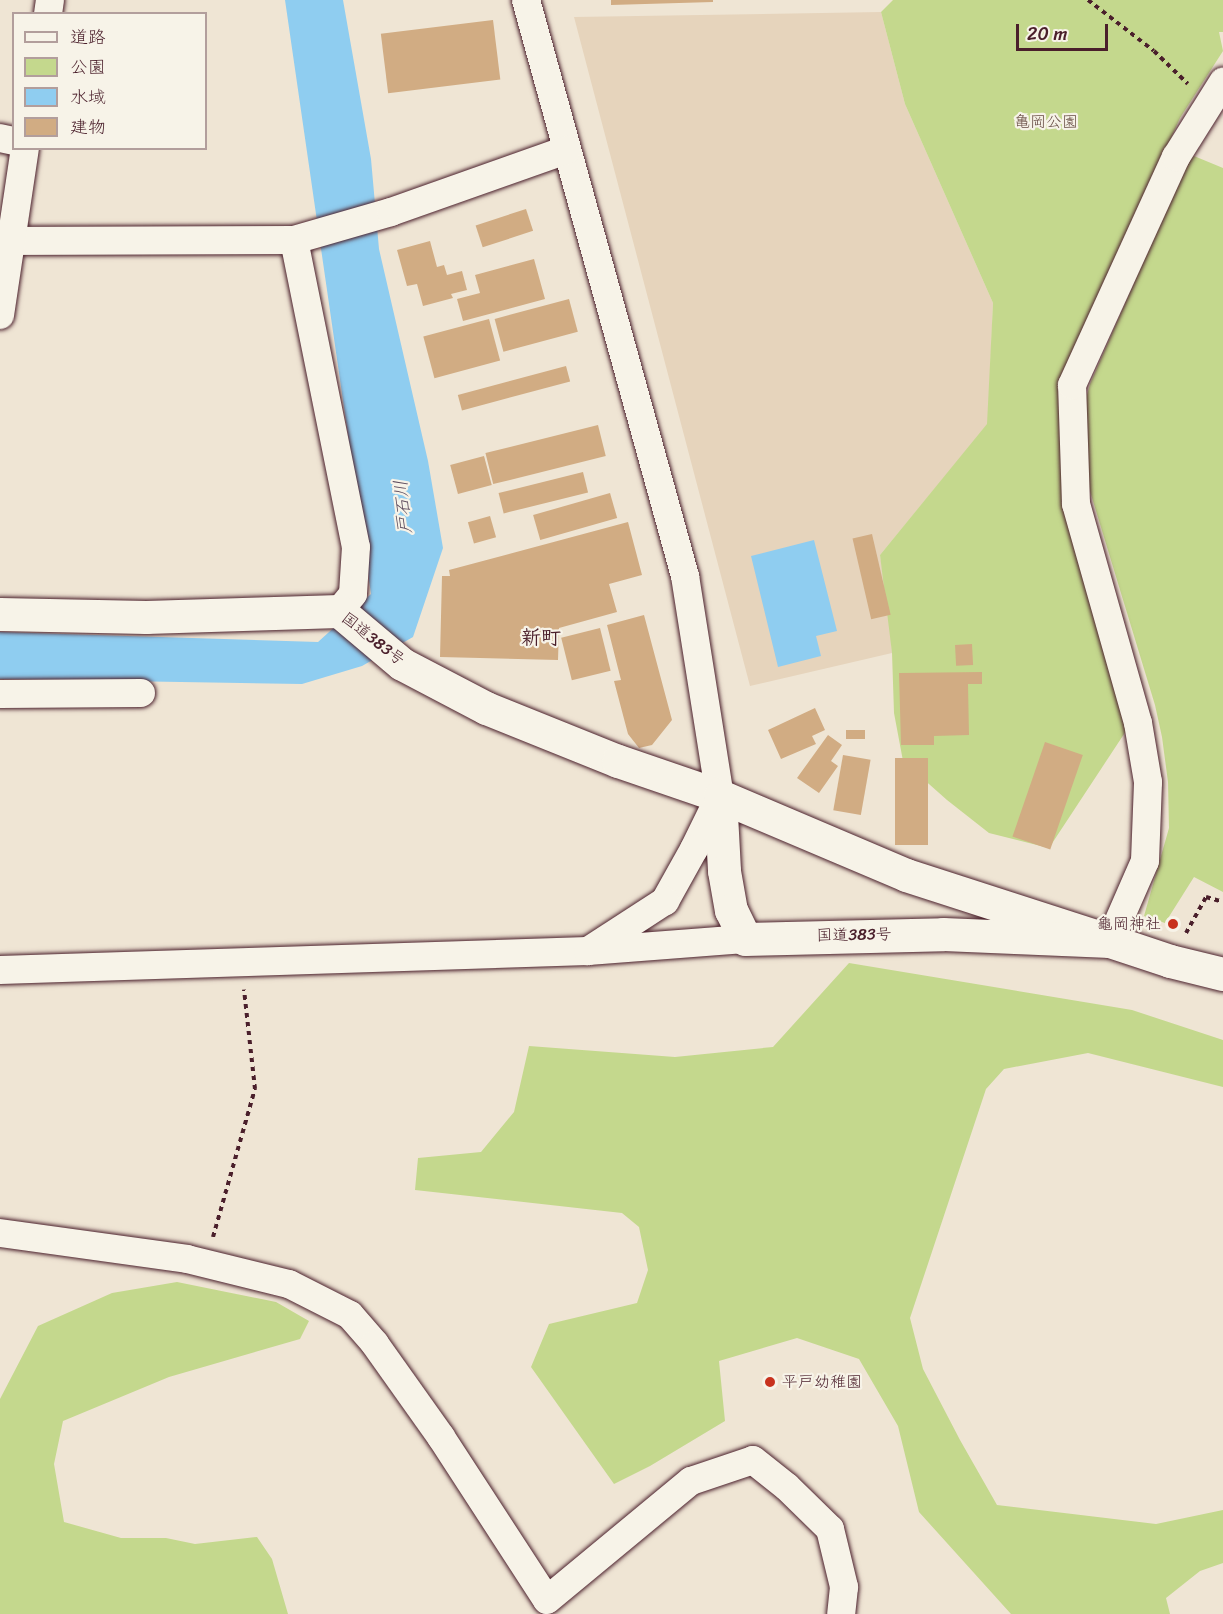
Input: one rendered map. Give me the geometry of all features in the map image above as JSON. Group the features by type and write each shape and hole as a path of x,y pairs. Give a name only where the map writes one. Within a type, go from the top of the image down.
{"highway":[{"name":"国道383号","path":"0,615 146,617 339,611 402,664 486,708 618,761 720,796 906,875 1170,961 1223,974"},
{"path":"720,796 724,872 731,910 745,939"},
{"name":"国道383号","path":"745,939 943,934 1110,941"}],"street":[{"path":"526,0 685,576 720,796 665,901 588,951"},
{"path":"1110,941 1145,861 1148,782 1138,723 1076,504 1072,385 1176,157 1216,93"},
{"path":"0,315 7,241 26,150"},
{"path":"7,241 294,240 391,212 566,150"},
{"path":"294,240 356,547 353,594 339,611"},
{"path":"0,694 141,693"},
{"path":"0,970 588,951 745,939"},
{"path":"0,1233 206,1263 289,1284 350,1315 382,1353 441,1437 547,1600 691,1481 753,1460 787,1487 830,1529 844,1587 841,1614"}],"path":[{"path":"1088,0 1154,51 1216,93"},
{"path":"1170,961 1206,897 1223,902"},
{"path":"206,1263 255,1089 241,963"}],"shaded area":[{"path":"881,12 905,104 993,303 988,424 880,555 890,615 892,653 750,686 574,17"}],"green space":[{"name":"亀岡公園","path":"893,0 1223,0 1223,32 1219,32 1223,51 1180,118 1062,381 1128,728 1049,848 989,833 947,800 903,761 894,713 892,653 880,555 987,424 993,303 905,104 881,12"},
{"path":"1194,156 1223,168 1223,892 1194,877 1165,923 1144,916 1169,828 1168,782 1162,737 1155,705 1086,478 1086,399 1090,384 1186,164"},
{"path":"849,963 1132,1010 1223,1040 1223,1087 1088,1053 1004,1069 986,1089 910,1318 923,1369 997,1505 1156,1524 1223,1510 1223,1563 1200,1571 1166,1598 1170,1614 1011,1614 919,1512 898,1426 859,1359 797,1338 719,1361 725,1421 650,1466 614,1484 531,1367 549,1324 637,1303 648,1270 639,1227 622,1213 415,1190 418,1158 481,1152 514,1112 529,1046 675,1057 773,1047"},
{"path":"177,1282 276,1302 309,1321 300,1339 169,1377 63,1421 54,1464 64,1522 121,1538 166,1538 195,1544 257,1537 272,1559 288,1614 0,1614 0,1399 38,1326 112,1293"}],"water":[{"name":"戸石川","path":"285,0 343,0 371,159 379,249 428,461 443,548 413,637 362,666 302,684 0,679 0,632 318,642 371,594"},
{"path":"814,540 837,631 816,636 821,656 778,667 751,556"}],"building":[{"path":"611,0 713,0 713,2 611,5"},
{"path":"493,20 500,80 388,93 381,34"},
{"path":"526,209 533,231 483,247 476,225"},
{"path":"430,241 437,267 444,265 447,275 462,271 467,290 451,294 453,298 423,306 417,284 407,286 397,250"},
{"path":"534,259 545,299 463,321 457,299 480,293 475,275"},
{"path":"569,299 578,332 503,352 495,319"},
{"path":"489,319 500,361 434,378 423,337"},
{"path":"566,366 570,381 462,410 458,395"},
{"path":"598,425 606,456 493,484 485,453"},
{"path":"484,456 492,485 458,494 450,465"},
{"path":"583,472 588,492 504,513 499,493"},
{"path":"610,493 617,518 540,540 533,515"},
{"path":"490,516 496,537 474,543 468,522"},
{"path":"628,522 642,575 609,584 617,612 559,628 558,660 440,657 442,576 450,576 449,570"},
{"path":"872,534 891,615 871,619 853,538"},
{"path":"644,615 672,720 652,745 639,748 628,734 614,681 621,680 607,625"},
{"path":"600,628 611,671 572,680 561,638"},
{"path":"972,644 973,665 956,666 955,645"},
{"path":"982,672 982,684 968,684 969,735 934,736 934,745 901,745 899,673"},
{"path":"815,708 825,730 812,736 816,744 781,759 768,730"},
{"path":"846,730 865,730 865,739 846,739"},
{"path":"828,735 842,745 831,761 838,766 819,793 797,778"},
{"path":"1045,742 1083,755 1050,850 1012,837"},
{"path":"843,755 871,760 861,815 833,810"},
{"path":"895,758 928,758 928,845 895,845"}],"place":[{"name":"龜岡神社","path":"1173,924"},
{"name":"平戸幼稚園","path":"770,1382"}],"district":[{"name":"新町","path":"541,637"}]}
